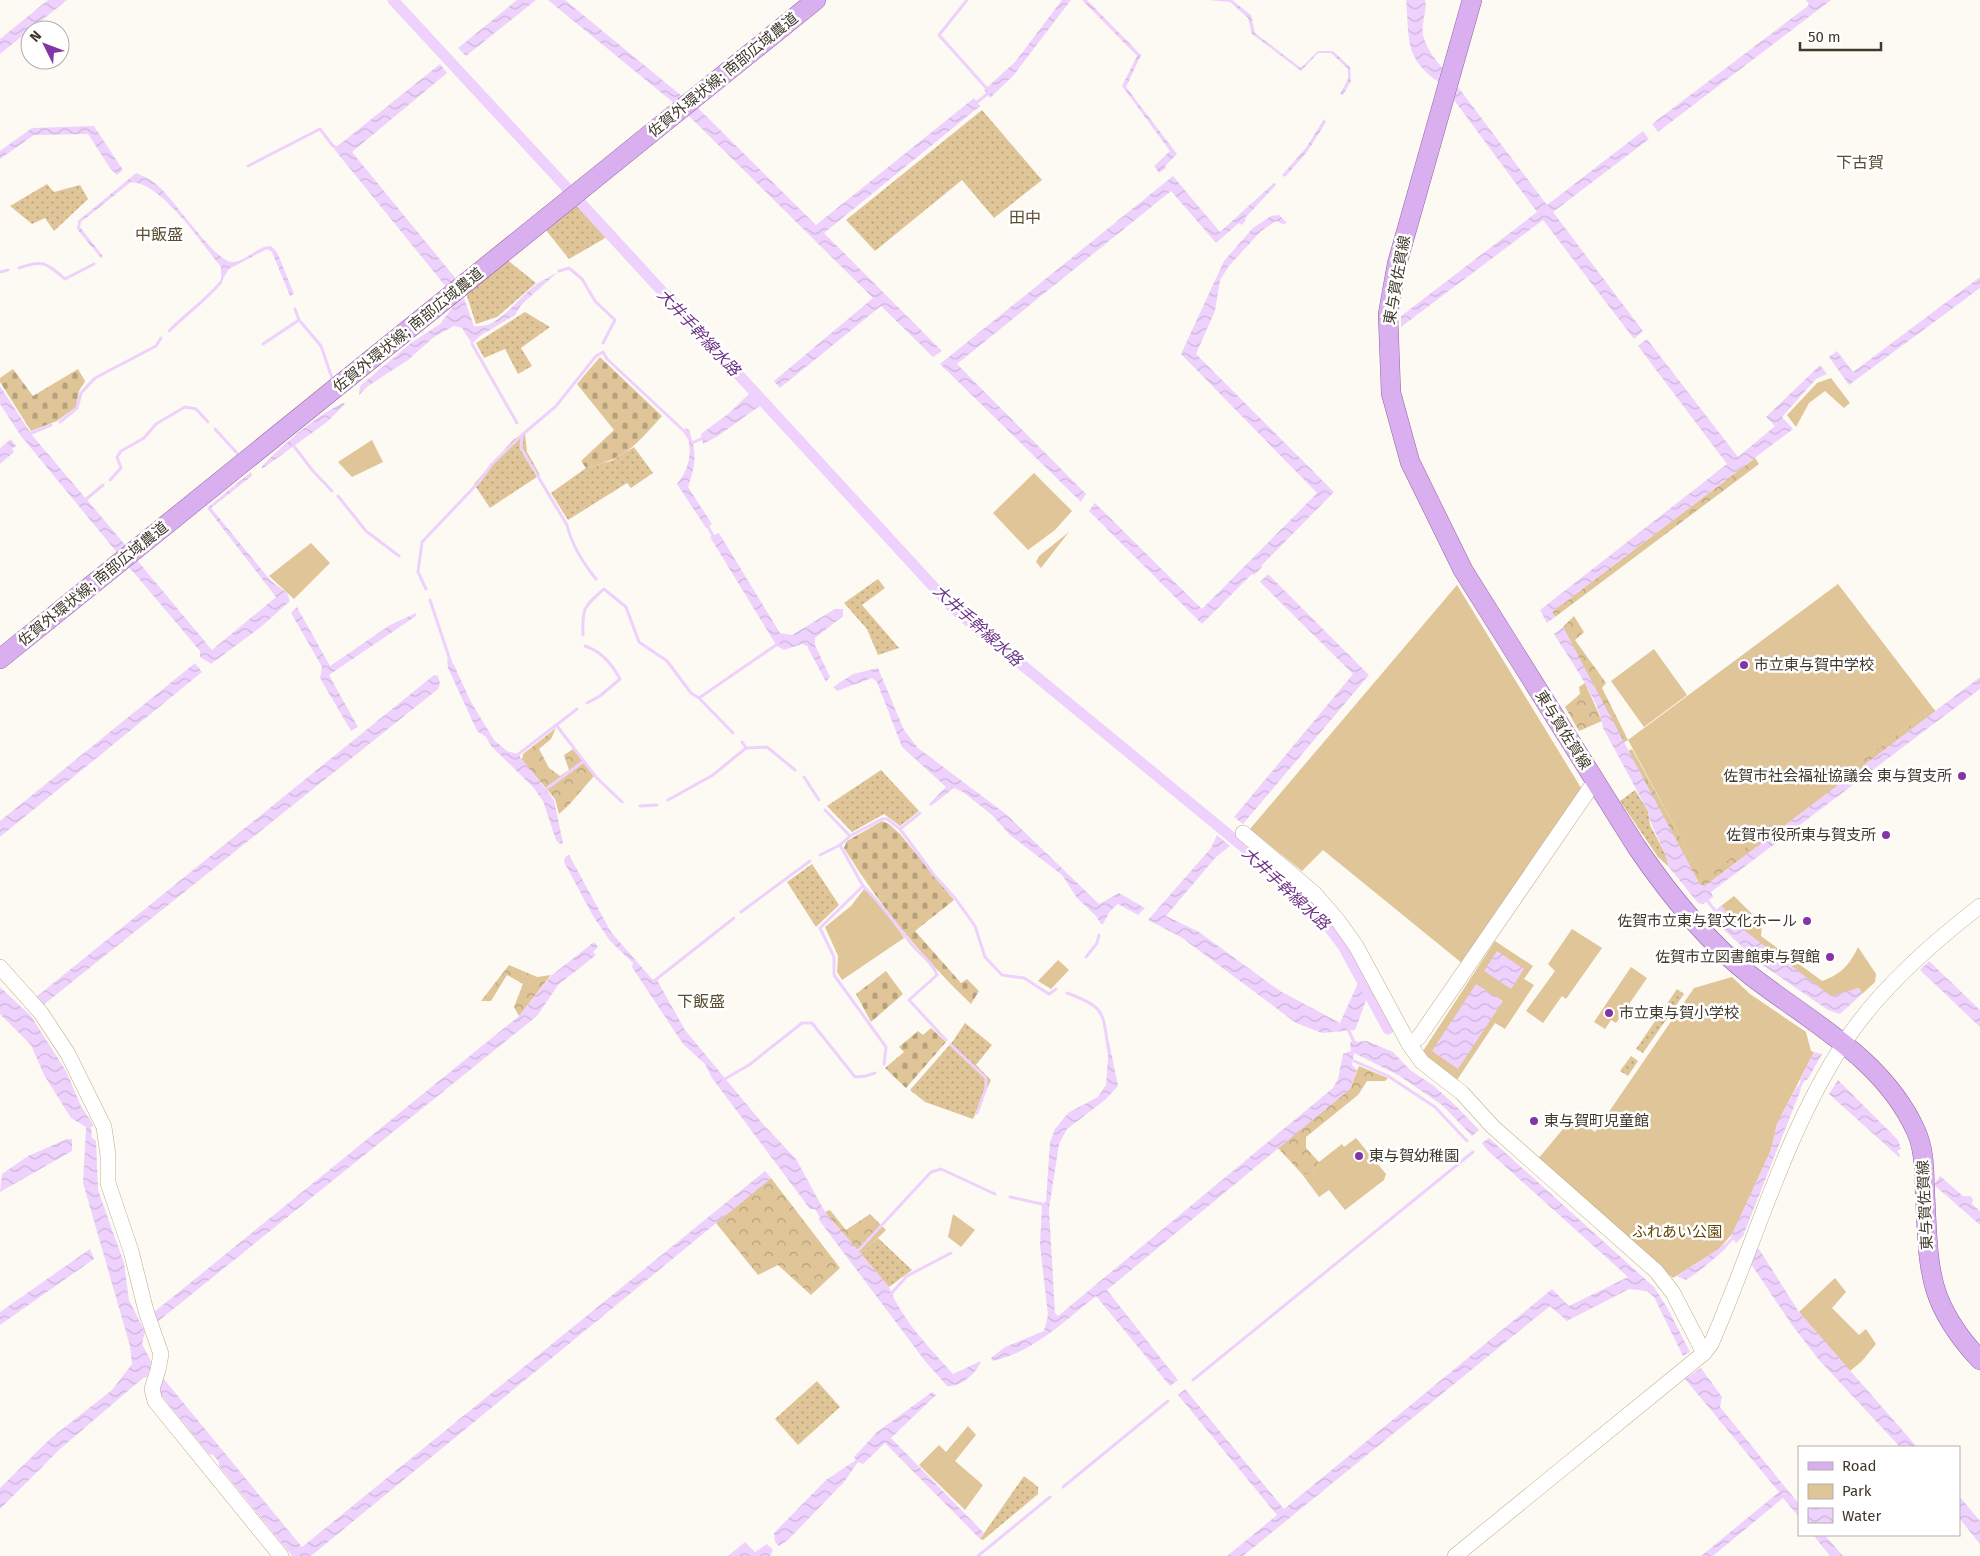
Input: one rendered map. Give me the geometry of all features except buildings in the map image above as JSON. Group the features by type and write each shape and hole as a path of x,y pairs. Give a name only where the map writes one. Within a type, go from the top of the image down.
{"main road":[{"name":"佐賀外環状線; 南部広域農道","path":"0,660 816,0"},
{"name":"東与賀佐賀線","path":"1472,0 1397,264 1388,314 1391,393 1410,462 1463,570 1595,781 1658,877 1717,946 1750,975 1844,1042 1903,1107 1916,1132 1923,1154 1928,1263 1933,1285 1947,1318 1980,1360"}],"street":[{"path":"1408,1044 1419,1037 1595,781"},
{"path":"1243,833 1314,893 1339,922 1356,946 1408,1044 1422,1062 1462,1093 1493,1126 1656,1271 1672,1291 1704,1353"},
{"path":"1455,1556 1704,1353 1711,1344 1812,1098 1844,1042 1877,1002 1922,955 1980,906"},
{"path":"0,967 41,1013 68,1054 104,1127 108,1155 108,1183 132,1251 146,1311 160,1354 158,1370 152,1389 155,1401 281,1556"}],"green space":[{"path":"982,110 1042,180 994,218 962,180 875,251 846,220"},
{"path":"47,184 54,192 80,185 88,199 54,231 45,218 32,224 10,206"},
{"path":"577,205 607,237 569,259 545,229"},
{"path":"506,259 536,283 497,317 476,324 466,293"},
{"path":"525,312 550,327 521,348 532,366 518,374 505,349 484,358 476,343"},
{"path":"600,357 662,416 637,443 621,455 586,468 581,461 614,430 577,384"},
{"path":"13,369 33,396 78,369 85,381 79,391 76,407 57,421 31,431 0,382 0,378"},
{"path":"1831,378 1850,403 1844,408 1825,391 1809,403 1796,427 1787,415 1817,383"},
{"path":"525,434 527,452 540,475 490,508 474,484 514,439"},
{"path":"372,440 383,462 352,477 338,462"},
{"path":"634,447 653,473 631,488 627,483 568,520 551,493 586,468 611,461"},
{"path":"1755,458 1759,464 1555,617 1552,612"},
{"path":"1034,473 1072,511 1055,530 1028,550 993,513"},
{"path":"1069,532 1041,568 1036,562 1039,556"},
{"path":"311,543 330,563 294,599 269,576"},
{"path":"878,579 885,588 862,605 899,648 878,655 867,629 844,603"},
{"path":"1838,584 1933,708 1703,879 1628,740"},
{"path":"1457,585 1583,791 1463,964 1323,850 1302,871 1250,829"},
{"path":"1574,616 1584,632 1575,640 1606,683 1602,688 1628,740 1623,743 1563,627"},
{"path":"1654,649 1687,695 1644,727 1611,681"},
{"path":"1585,683 1602,721 1579,731 1565,707 1580,694 1579,687"},
{"path":"1933,708 1936,711 1705,886 1700,885 1628,751 1632,749 1703,878"},
{"path":"556,728 551,739 539,749 549,768 560,776 569,770 564,755 573,749 594,776 559,814 555,799 522,760 523,754"},
{"path":"881,770 919,811 900,826 884,814 852,832 827,806"},
{"path":"1635,790 1648,811 1650,825 1668,859 1668,866 1658,857 1620,801"},
{"path":"882,821 889,824 900,834 954,900 915,931 961,983 967,979 979,991 971,1004 935,968 902,930 857,869 844,848 847,841"},
{"path":"812,864 839,905 816,927 787,882"},
{"path":"864,889 881,905 904,938 842,980 837,972 838,956 825,927 851,906"},
{"path":"1734,896 1762,924 1761,936 1822,981 1844,969 1858,947 1876,974 1875,982 1862,994 1859,988 1831,997 1744,931 1721,906"},
{"path":"1572,929 1602,948 1566,999 1562,996 1543,1023 1526,1011 1555,971 1548,964"},
{"path":"1495,941 1533,966 1524,979 1534,985 1505,1029 1495,1023 1457,1080 1429,1059 1423,1051"},
{"path":"1058,960 1069,970 1051,989 1038,981"},
{"path":"509,965 537,977 551,975 519,1016 514,1007 523,984 507,975 491,1001 481,1001"},
{"path":"1631,967 1647,978 1616,1023 1611,1020 1605,1029 1594,1022"},
{"path":"886,971 903,994 871,1022 856,994"},
{"name":"ふれあい公園","path":"1732,977 1750,994 1806,1032 1811,1051 1814,1052 1777,1124 1771,1150 1733,1233 1719,1249 1673,1278 1538,1159 1573,1117 1595,1132 1694,988"},
{"path":"1677,989 1684,994 1643,1053 1636,1049"},
{"path":"965,1023 992,1045 976,1065 991,1080 973,1119 925,1102 910,1090 953,1041"},
{"path":"931,1028 946,1042 906,1088 885,1068 904,1052 899,1047 918,1031 923,1035"},
{"path":"1631,1056 1638,1061 1628,1076 1620,1071"},
{"path":"1359,1066 1388,1078 1385,1081 1367,1081 1358,1095 1306,1137 1306,1148 1319,1162 1312,1174 1302,1174 1278,1148 1350,1089"},
{"path":"1356,1138 1386,1174 1384,1180 1345,1210 1329,1190 1319,1197 1302,1174 1312,1174 1319,1162 1342,1144 1344,1147"},
{"path":"771,1178 840,1268 811,1295 778,1265 758,1275 716,1223"},
{"path":"830,1210 846,1230 870,1214 886,1230 861,1254 825,1212"},
{"path":"953,1214 975,1230 961,1247 948,1237"},
{"path":"878,1238 912,1270 889,1287 861,1254"},
{"path":"1835,1278 1846,1292 1832,1308 1859,1335 1866,1329 1876,1344 1862,1361 1850,1371 1799,1312"},
{"path":"817,1381 840,1407 798,1445 775,1419"},
{"path":"968,1426 976,1435 955,1461 983,1485 965,1510 919,1465 939,1445 946,1452"},
{"path":"1024,1476 1038,1487 1038,1494 983,1540 980,1539"}],"water":[{"path":"48,0 67,0 42,20 23,20"},
{"path":"517,0 536,0 466,56 458,48"},
{"path":"548,0 565,0 683,97 675,104"},
{"path":"1062,0 1071,0 1013,76 990,98 984,90 1015,62"},
{"path":"1082,0 1087,0 1141,55 1126,87 1177,154 1165,166 1166,168 1159,173 1154,166 1170,151 1122,86 1137,56"},
{"path":"1208,0 1232,0 1251,15 1255,33 1301,68 1318,51 1333,51 1350,67 1351,81 1343,95 1340,94 1348,79 1348,69 1331,53 1318,53 1301,71 1252,34 1248,18 1230,2"},
{"path":"1406,0 1425,0 1424,37 1429,49 1444,70 1440,83 1428,74 1414,56 1409,37"},
{"path":"1806,0 1831,0 1658,132 1652,124 1809,5"},
{"path":"20,23 20,38 0,54 0,39"},
{"path":"440,64 447,73 352,152 457,280 447,288 334,149"},
{"path":"1458,87 1547,205 1643,131 1649,139 1553,212 1643,331 1634,339 1543,220 1401,327 1401,316 1537,212 1454,100"},
{"path":"974,98 980,106 824,233 942,351 933,357 881,306 780,388 774,381 873,298 688,115 697,107 816,225"},
{"path":"1324,119 1326,122 1307,152 1285,177 1282,175 1306,148"},
{"path":"94,126 123,170 117,175 110,168 88,134 34,135 0,159 0,151 32,128"},
{"path":"136,173 156,184 215,252 225,259 232,262 242,260 261,248 271,246 277,252 294,294 290,296 272,252 267,249 229,269 221,282 221,267 180,216 155,192 143,185 131,182 81,222 80,227 103,258 100,257 77,229 78,221"},
{"path":"1173,176 1220,232 1274,183 1276,185 1245,218 1246,220 1242,225 1239,223 1216,243 1171,191 957,364 1086,494 1081,502 940,364"},
{"path":"1279,215 1287,223 1283,224 1276,221 1261,231 1229,266 1220,280 1215,311 1196,354 1334,492 1254,575 1252,574 1202,624 1089,511 1095,503 1202,609 1317,493 1181,354 1224,261 1253,228 1271,216"},
{"path":"559,271 521,305 515,315 480,336 472,344 462,328 454,326 434,337 408,360 368,386 359,395 360,386 411,343 440,324 455,304 464,298 474,326 482,326 498,319 526,293"},
{"path":"1980,277 1980,288 1849,385 1829,357 1837,351 1853,372"},
{"path":"1647,339 1738,457 1775,426 1766,417 1820,365 1827,374 1816,379 1782,417 1793,429 1552,612 1555,617 1547,623 1540,610 1727,464 1638,346"},
{"path":"0,386 32,435 127,547 119,555 21,436 0,404"},
{"path":"750,393 761,405 718,436 703,444 701,434 728,414"},
{"path":"343,403 345,404 327,422 262,469 262,466 280,448 300,431"},
{"path":"685,428 689,430 694,452 693,471 688,487 712,524 706,528 677,484 682,478 689,458 690,450"},
{"path":"11,439 16,446 12,449 14,452 0,464 0,448"},
{"path":"251,472 252,476 211,508 271,581 287,593 290,601 262,626 211,664 200,657 200,651 129,567 137,560 212,650 276,597 207,508"},
{"path":"719,533 780,633 792,635 835,609 843,609 843,616 815,638 815,645 830,677 826,682 807,646 802,644 784,650 776,645 710,537"},
{"path":"1268,574 1369,675 1243,824 1234,817 1353,674 1260,582"},
{"path":"297,607 330,666 390,625 416,613 416,616 329,675 358,727 351,731 320,678 322,667 291,613"},
{"path":"1563,627 1700,885 1705,886 1980,677 1980,689 1711,892 1713,897 1703,904 1698,903 1668,866 1648,811 1603,728 1601,717 1590,693 1554,634"},
{"path":"447,658 454,665 471,702 494,740 507,751 518,754 554,800 563,843 560,844 556,840 543,801 533,787 492,747 486,737 477,731 448,668"},
{"path":"195,663 202,672 0,837 0,821"},
{"path":"878,668 904,730 918,748 1006,814 1099,904 1119,893 1145,908 1138,915 1118,904 1110,911 1103,924 1101,924 1096,916 1077,898 1062,875 1010,835 992,815 963,792 954,788 931,806 929,804 946,787 902,747 877,682 872,678 837,691 833,687 853,674"},
{"path":"434,675 438,676 440,684 438,689 42,1006 35,998"},
{"path":"1217,835 1230,846 1216,857 1166,916 1199,932 1280,991 1340,1023 1358,983 1367,998 1355,1030 1322,1033 1296,1023 1181,937 1148,920 1211,848"},
{"path":"569,855 611,932 652,979 657,980 685,1030 763,1124 796,1159 825,1212 889,1287 901,1311 917,1333 953,1374 981,1361 976,1370 967,1379 957,1385 947,1386 925,1361 819,1220 820,1218 815,1209 810,1209 712,1078 705,1064 683,1044 632,967 633,963 610,941 593,916 564,862 565,857"},
{"path":"1721,906 1745,931 1831,996 1859,988 1862,994 1840,1014 1828,1010 1761,964 1709,916"},
{"path":"594,942 598,947 593,952 596,955 558,985 537,1016 156,1323 153,1313 519,1016 552,975"},
{"path":"1497,951 1524,969 1511,989 1484,971"},
{"path":"1929,961 1980,1010 1980,1027 1920,970"},
{"path":"1476,984 1503,1001 1458,1069 1432,1051"},
{"path":"0,987 31,1016 66,1071 81,1106 94,1126 91,1127 92,1138 96,1141 98,1190 124,1263 129,1300 145,1332 142,1344 152,1363 147,1377 143,1378 60,1449 0,1509 0,1488 51,1438 112,1390 132,1364 130,1346 83,1183 86,1127 71,1118 44,1075 31,1045 0,1014"},
{"path":"1367,1041 1393,1052 1410,1070 1434,1086 1479,1130 1472,1136 1442,1105 1398,1075 1354,1053 1352,1065 1357,1070 1350,1089 1107,1290 1178,1380 1170,1386 1096,1296 1035,1343 993,1361 991,1358 1005,1347 1044,1331 1048,1315 1040,1245 1042,1205 1046,1201 1050,1142 1055,1129 1068,1113 1098,1097 1106,1085 1109,1042 1118,1086 1105,1100 1067,1129 1059,1144 1049,1209 1055,1313 1058,1316 1333,1088 1338,1079 1343,1054 1351,1051 1350,1042"},
{"path":"1814,1052 1822,1054 1808,1079 1803,1082 1800,1080"},
{"path":"1838,1080 1898,1140 1901,1149 1897,1151 1900,1154 1899,1157 1829,1094"},
{"path":"1797,1086 1801,1089 1743,1236 1736,1243 1731,1236 1771,1150 1777,1124"},
{"path":"1489,1138 1654,1287 1668,1309 1690,1352 1683,1356 1654,1297 1647,1291 1629,1289 1567,1321 1550,1306 1243,1556 1227,1556 1277,1515 1178,1395 1185,1389 1284,1509 1552,1289 1569,1306 1628,1277 1487,1150 1482,1143"},
{"path":"67,1139 72,1139 72,1151 0,1192 2,1174 28,1156"},
{"path":"765,1171 771,1178 311,1556 292,1556 219,1466 219,1462 213,1455 209,1454 161,1395 159,1388 163,1378 302,1547"},
{"path":"1940,1176 1963,1196 1970,1196 1973,1199 1972,1204 1980,1211 1980,1225 1934,1185"},
{"path":"1723,1244 1726,1248 1691,1277 1686,1280 1676,1276 1719,1249"},
{"path":"90,1249 94,1259 0,1325 0,1312"},
{"path":"1756,1249 1759,1249 1799,1312 1916,1446 1899,1446 1819,1360 1792,1325 1751,1264"},
{"path":"1701,1368 1722,1397 1720,1407 1798,1503 1798,1516 1783,1498 1713,1556 1701,1556 1779,1492 1685,1379"},
{"path":"932,1392 936,1395 891,1438 984,1533 980,1539 885,1443 863,1464 858,1462 844,1482 788,1540 779,1546 775,1542 774,1533 826,1480 856,1460 854,1457 877,1432"},
{"path":"1960,1497 1980,1521 1980,1544 1960,1519"},
{"path":"1814,1536 1826,1536 1843,1556 1830,1556"},
{"path":"745,1542 755,1552 767,1544 773,1550 770,1556 728,1556"}],"waterway":[{"name":"大井手幹線水路","path":"393,0 567,188"},
{"path":"967,0 939,35 989,91"},
{"path":"976,103 991,91"},
{"path":"248,166 320,129 333,146 340,149"},
{"name":"大井手幹線水路","path":"580,202 953,608 1268,867 1321,917 1343,946 1388,1029"},
{"path":"19,268 39,263 44,264 65,279 94,264"},
{"path":"559,271 569,268 582,279 595,301 615,320 603,343"},
{"path":"0,272 8,270"},
{"path":"169,331 221,282"},
{"path":"295,309 299,320 321,346 332,378"},
{"path":"263,344 299,320"},
{"path":"60,422 77,408 81,393 95,378 156,346 161,338"},
{"path":"472,344 517,423"},
{"path":"426,589 418,572 422,542 479,482 492,464 556,406 596,356 603,352 607,359 684,431 691,441"},
{"path":"110,480 121,468 117,457 121,451 144,438 156,424 185,407 196,409 208,422"},
{"path":"29,434 51,425"},
{"path":"215,429 237,453"},
{"path":"522,436 521,448 567,525 578,554 596,579"},
{"path":"692,443 705,437"},
{"path":"293,445 313,471 332,491"},
{"path":"84,501 103,485"},
{"path":"338,496 366,531 399,556"},
{"path":"707,525 715,539"},
{"path":"583,635 583,619 586,608 604,589 626,607 639,642 667,661 691,693 699,698 733,733"},
{"path":"430,600 451,663"},
{"path":"699,698 776,645 779,645"},
{"path":"585,646 596,651 606,659 620,679 600,696 587,703"},
{"path":"516,756 577,709"},
{"path":"557,726 596,777 622,802"},
{"path":"742,742 746,748 767,747 795,770"},
{"path":"668,800 713,775 746,748"},
{"path":"542,792 584,761"},
{"path":"804,777 819,800"},
{"path":"640,806 657,805"},
{"path":"825,810 850,836 882,819 887,819 900,829 975,926 985,957 1002,975 1024,978 1049,994 1056,989"},
{"path":"900,829 920,813"},
{"path":"850,836 840,845 863,886 820,928 834,957 834,975 886,1047 884,1064"},
{"path":"820,855 840,845"},
{"path":"741,912 810,861"},
{"path":"863,886 935,971 937,975 909,1000 946,1040"},
{"path":"1706,899 1717,913"},
{"path":"654,981 734,918"},
{"path":"1086,957 1097,943 1099,935"},
{"path":"1067,993 1090,1003 1101,1014 1109,1053"},
{"path":"723,1080 749,1065 802,1023 812,1023 855,1077 875,1073"},
{"path":"1348,1029 1355,1044"},
{"path":"951,1045 986,1078 986,1088 977,1113"},
{"path":"1354,1061 1388,1076 1435,1107 1467,1141"},
{"path":"1797,1092 1803,1080"},
{"path":"1193,1380 1473,1152"},
{"path":"855,1254 931,1172 941,1169 995,1194"},
{"path":"1010,1197 1046,1205"},
{"path":"1723,1248 1734,1237"},
{"path":"889,1296 907,1276 951,1253"},
{"path":"1063,1487 1168,1401"},
{"path":"978,1556 1050,1497"}],"place":[{"name":"市立東与賀中学校","path":"1744,665"},
{"name":"佐賀市社会福祉協議会 東与賀支所","path":"1962,776"},
{"name":"佐賀市役所東与賀支所","path":"1886,835"},
{"name":"佐賀市立東与賀文化ホール","path":"1807,921"},
{"name":"佐賀市立図書館東与賀館","path":"1830,957"},
{"name":"市立東与賀小学校","path":"1609,1013"},
{"name":"東与賀町児童館","path":"1534,1121"},
{"name":"東与賀幼稚園","path":"1359,1156"}],"district":[{"name":"下古賀","path":"1860,162"},
{"name":"田中","path":"1025,217"},
{"name":"中飯盛","path":"159,234"},
{"name":"下飯盛","path":"701,1001"}]}
